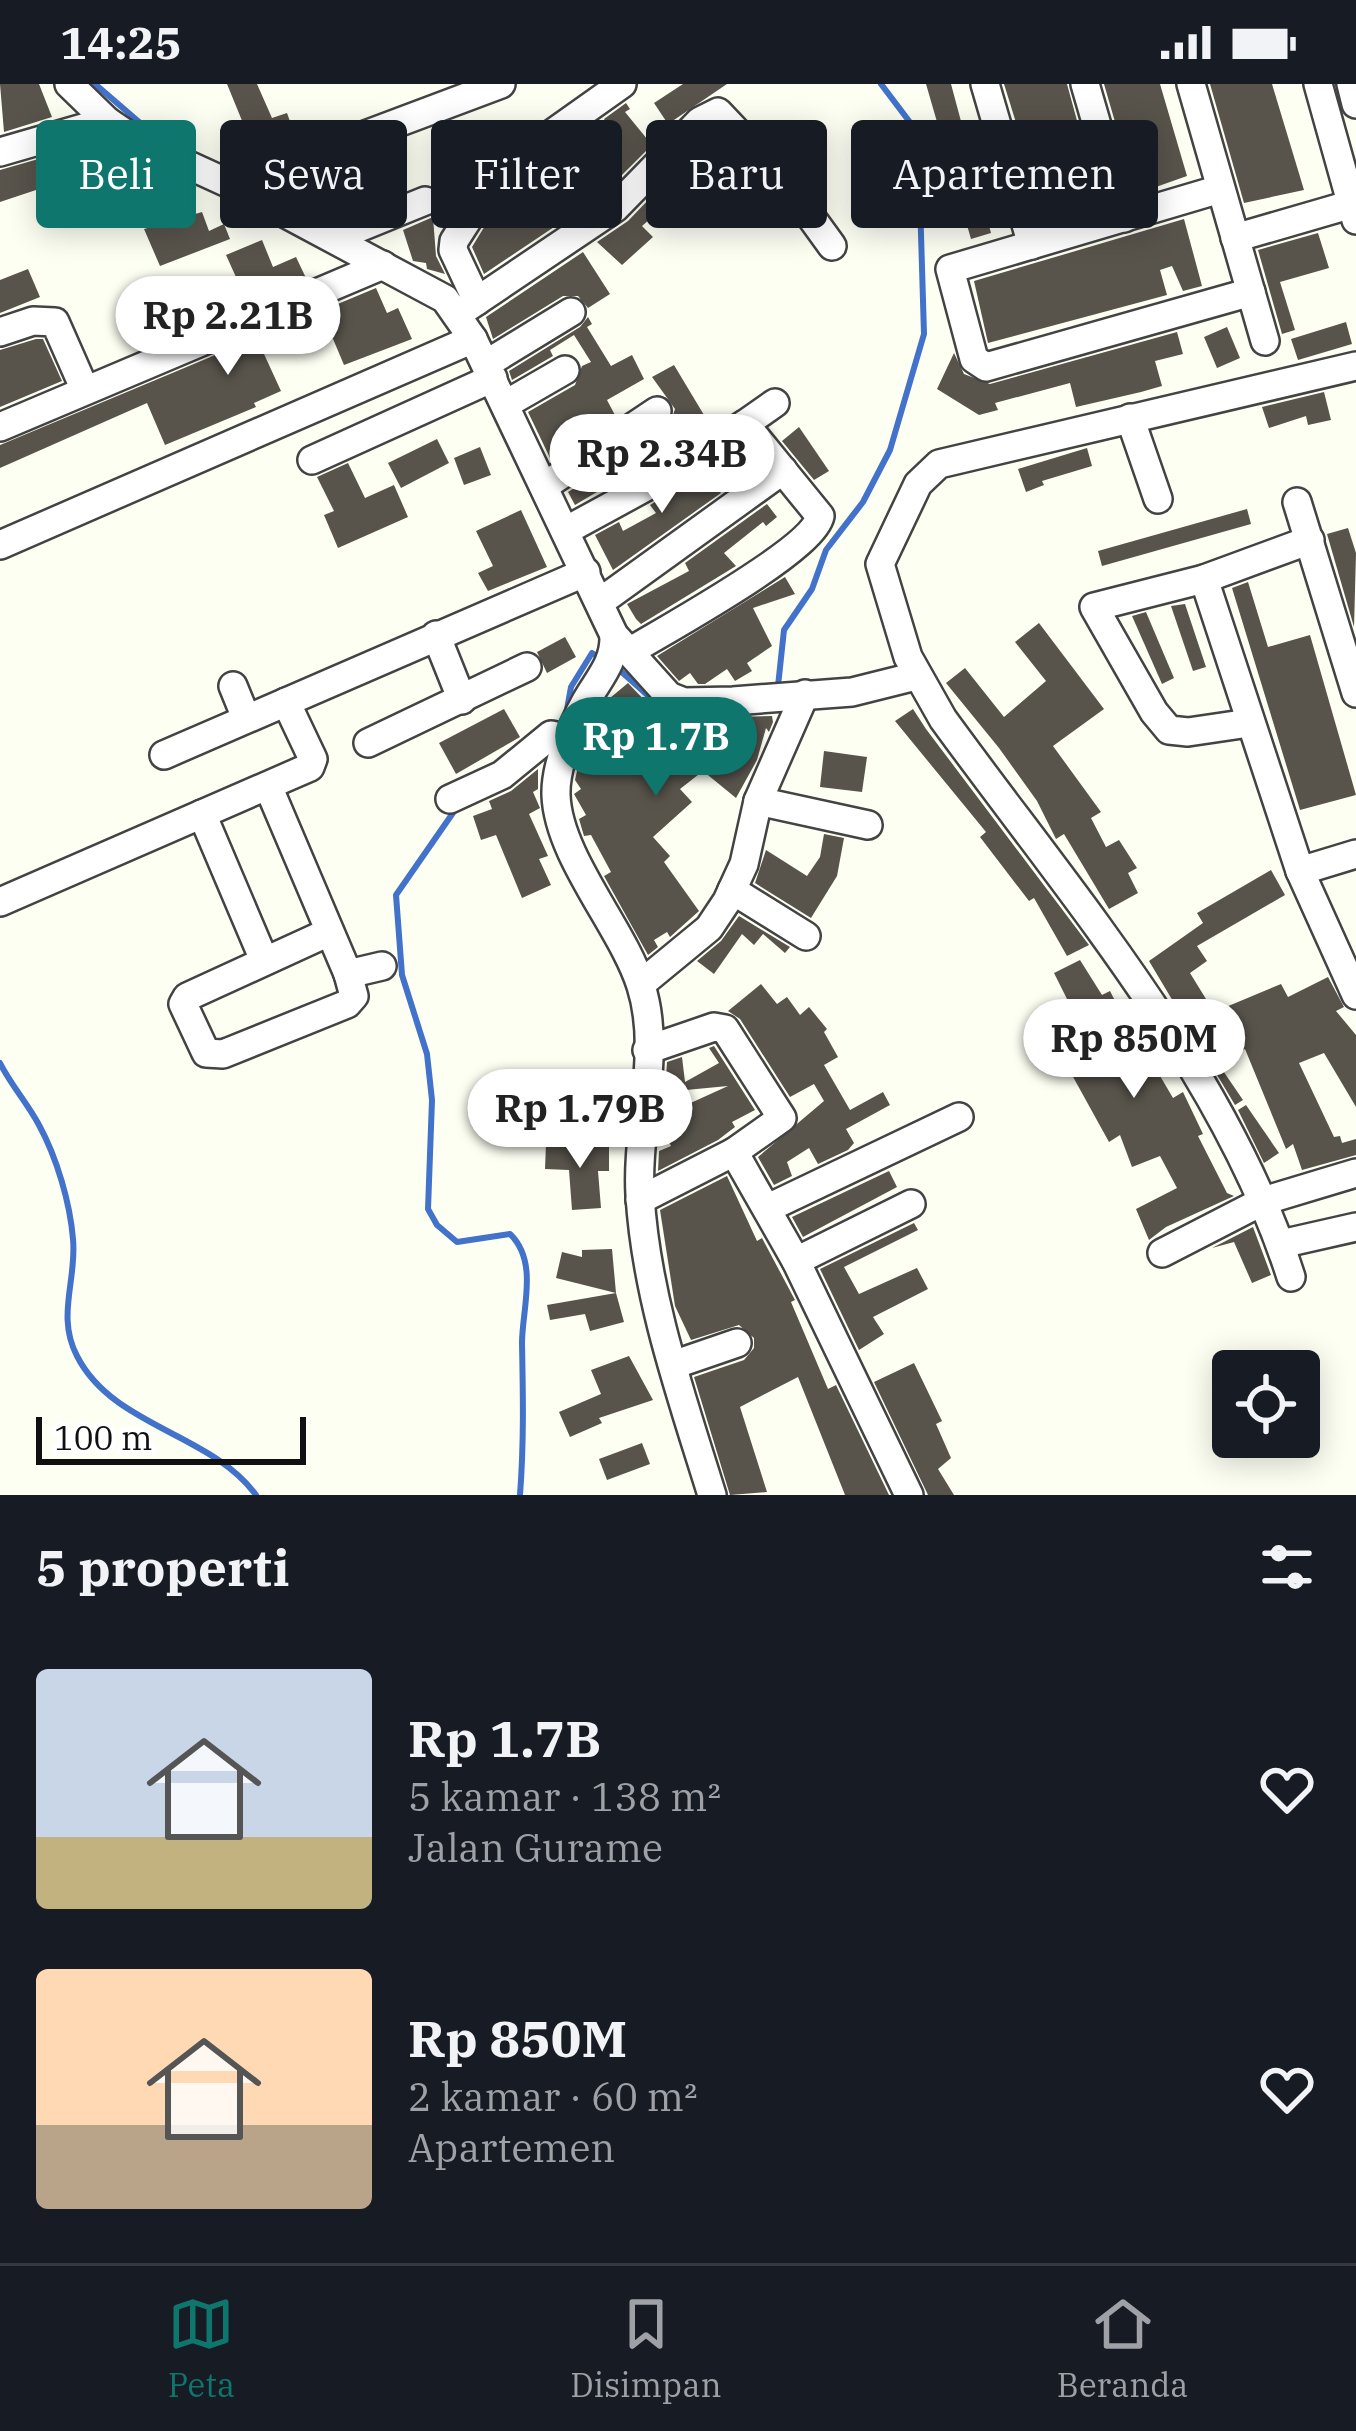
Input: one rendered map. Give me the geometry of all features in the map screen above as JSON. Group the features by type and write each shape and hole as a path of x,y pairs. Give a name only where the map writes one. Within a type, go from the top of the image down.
{"street":[{"path":"69,84 105,120"},
{"path":"405,120 501,84"},
{"path":"622,84 536,145 462,228 453,250 489,371 600,602 614,656 684,702 870,690 916,676"},
{"path":"985,84 1032,245"},
{"path":"1085,84 1095,120"},
{"path":"1191,84 1265,340"},
{"path":"1235,238 1354,212 1318,84"},
{"path":"1351,84 1356,104"},
{"path":"468,307 615,208 700,121 718,112 807,208 832,246"},
{"path":"0,152 36,141"},
{"path":"1158,208 1220,189"},
{"path":"334,238 425,200"},
{"path":"315,228 468,307"},
{"path":"1090,228 948,272 978,366 1251,292"},
{"path":"0,427 383,265"},
{"path":"312,460 489,371 571,312"},
{"path":"0,332 40,320 55,322 63,331 85,390"},
{"path":"1291,1277 1263,1201 1198,1082 1113,944 976,765 916,676 880,564 926,473 950,460 1356,365"},
{"path":"0,545 489,371 565,370"},
{"path":"567,530 664,478 775,403"},
{"path":"546,485 657,411"},
{"path":"1130,418 1158,499"},
{"path":"450,800 502,775 562,737 614,656 759,573 820,522 820,516 745,424"},
{"path":"600,602 783,470"},
{"path":"1297,502 1356,693"},
{"path":"1249,723 1188,732 1169,730 1094,610 1101,603 1204,579 1310,540"},
{"path":"164,755 586,572"},
{"path":"1204,579 1300,871 1356,995"},
{"path":"436,635 462,700"},
{"path":"368,743 527,667"},
{"path":"233,686 246,718"},
{"path":"641,984 710,928 732,890 749,847 787,696"},
{"path":"0,902 310,766 313,760 286,701"},
{"path":"562,737 556,794 559,812 641,984 647,1050 640,1200 647,1259 702,1492"},
{"path":"268,786 355,992 349,1003 223,1054 208,1054 184,1000 328,932"},
{"path":"758,801 868,825"},
{"path":"202,814 264,960"},
{"path":"1300,871 1356,854"},
{"path":"732,890 806,936"},
{"path":"348,974 382,966"},
{"path":"640,1200 734,1152 782,1118 728,1031 714,1027 647,1050"},
{"path":"767,1208 958,1118"},
{"path":"734,1152 796,1261 909,1495"},
{"path":"1162,1253 1263,1201 1356,1173"},
{"path":"796,1261 911,1204"},
{"path":"1281,1244 1356,1227"},
{"path":"673,1365 736,1343"}],"building":[{"path":"0,84 39,84 52,117 4,132"},
{"path":"227,84 257,84 272,118 287,113 290,120 242,120"},
{"path":"683,84 727,84 674,120 665,120 654,103"},
{"path":"926,84 951,84 961,120 936,120"},
{"path":"1004,84 1067,84 1077,120 1015,120"},
{"path":"1104,84 1160,84 1187,176 1158,186 1158,120 1114,120"},
{"path":"1210,84 1272,84 1304,190 1244,203"},
{"path":"626,103 630,109 625,112 646,138 646,151 622,175 622,120 604,119"},
{"path":"36,160 36,190 0,202 0,170"},
{"path":"646,202 642,226 653,237 622,265 597,242"},
{"path":"202,212 209,231 226,228 230,239 160,266 144,229 196,228 196,214"},
{"path":"431,218 436,256 445,274 413,261 403,230"},
{"path":"1184,219 1202,286 1183,291 1172,266 1160,270 1167,295 988,343 974,281"},
{"path":"484,228 553,228 484,274 472,247"},
{"path":"968,228 990,228 991,233 971,239"},
{"path":"1318,233 1329,268 1280,282 1295,330 1282,334 1258,250"},
{"path":"262,240 273,267 296,257 306,278 253,300 251,294 245,297 226,255"},
{"path":"583,252 610,294 588,308 578,296 563,296 493,339 486,317"},
{"path":"28,269 40,297 0,313 0,280"},
{"path":"376,288 387,313 398,308 412,339 344,365 328,327 264,354 281,391 254,403 256,407 165,445 147,403 0,468 0,445"},
{"path":"588,317 592,324 587,327 611,366 632,355 644,379 607,400 616,417 551,460 528,412 575,385 582,366 591,362 574,335 550,350 553,356 512,380 509,371 580,327"},
{"path":"1346,322 1352,344 1298,360 1291,339"},
{"path":"1227,327 1240,358 1217,368 1204,337"},
{"path":"1177,332 1183,354 1155,361 1162,386 1141,392 1076,407 1070,383 995,403 998,410 979,415 937,389 954,353 964,374 990,384"},
{"path":"43,339 62,381 0,407 0,350"},
{"path":"674,365 710,425 575,505 568,492 668,430 675,409 652,377"},
{"path":"1324,392 1331,420 1308,425 1306,416 1269,428 1262,407"},
{"path":"799,427 829,471 814,480 782,441"},
{"path":"437,439 449,463 401,488 388,463"},
{"path":"480,447 491,475 464,485 454,458"},
{"path":"741,448 750,459 742,453 710,478 721,493 613,570 595,535 619,522 623,531 656,513 650,505"},
{"path":"1087,448 1092,466 1042,481 1044,485 1026,492 1018,469"},
{"path":"348,463 365,498 394,485 408,517 338,548 324,515 334,511 317,477"},
{"path":"767,504 777,517 766,526 763,522 724,553 736,566 641,624 636,619 627,604 689,571 685,563"},
{"path":"1247,509 1251,524 1102,566 1098,551"},
{"path":"521,510 547,567 488,591 478,573 493,566 476,531"},
{"path":"1348,528 1356,553 1354,627 1327,534"},
{"path":"785,577 795,594 753,608 772,646 747,663 752,671 735,681 727,669 705,684 698,684 690,673 679,681 657,656"},
{"path":"1248,582 1268,647 1310,635 1356,795 1300,810 1232,588"},
{"path":"1185,604 1206,667 1193,671 1171,606"},
{"path":"1146,612 1174,678 1162,684 1132,616"},
{"path":"1039,623 1104,709 1053,746 1101,812 1091,818 1106,847 1119,840 1137,868 1128,873 1138,893 1109,909 1064,834 1056,839 1037,801 946,683 965,668 1004,717 1046,681 1015,642"},
{"path":"565,637 576,657 547,673 537,652"},
{"path":"628,683 666,723 675,718 772,716 773,722 769,732 766,728 757,760 736,798 703,771 680,789 692,802 653,837 670,856 664,862 699,911 670,937 667,932 654,940 658,947 648,955 604,876 611,872 591,835 584,836 579,819 586,815 574,794 581,789 575,780 577,771 610,747 595,730 619,708 610,698"},
{"path":"504,709 520,737 456,774 439,743"},
{"path":"913,709 1089,945 1067,956 1034,898 1029,901 980,837 986,832 895,721"},
{"path":"824,751 867,757 862,792 820,787"},
{"path":"538,769 538,789 533,792 540,808 529,814 548,856 539,859 551,885 522,898 496,835 481,840 473,816 492,809 489,801 511,791"},
{"path":"824,834 844,838 837,876 811,918 755,883 766,850 807,876 820,857"},
{"path":"1271,870 1285,895 1197,946 1207,961 1190,973 1214,1012 1281,984 1288,997 1328,977 1344,1007 1336,1011 1356,1035 1356,1107 1324,1053 1299,1063 1334,1137 1340,1136 1342,1143 1356,1139 1356,1155 1302,1170 1293,1144 1286,1149 1245,1049 1217,1062 1243,1100 1235,1105 1149,961 1203,923 1197,913"},
{"path":"739,916 790,947 785,953 763,934 754,945 742,934 714,974 697,961 721,941"},
{"path":"1080,960 1102,995 1110,991 1151,1071 1156,1069 1173,1098 1183,1092 1203,1134 1198,1136 1227,1193 1234,1196 1166,1227 1149,1240 1136,1209 1177,1188 1160,1156 1132,1167 1120,1135 1109,1142 1056,1046 1066,1041 1053,1012 1070,1005 1054,973"},
{"path":"761,984 777,1004 787,997 800,1015 809,1007 827,1029 824,1032 838,1057 824,1065 850,1110 883,1092 890,1105 846,1129 854,1143 848,1150 818,1164 809,1148 787,1162 792,1176 774,1185 758,1157 824,1101 814,1084 790,1097 740,1019 728,1011"},
{"path":"714,1046 755,1110 732,1122 735,1127 718,1140 658,1171 659,1151 671,1146 661,1126 662,1116 728,1086 665,1092 667,1062 682,1057 685,1082 719,1063 709,1048"},
{"path":"1246,1105 1279,1153 1264,1163 1238,1110"},
{"path":"546,1144 609,1146 609,1171 598,1171 601,1208 572,1210 569,1170 545,1169"},
{"path":"889,1171 897,1187 803,1237 792,1217"},
{"path":"727,1176 757,1241 762,1238 795,1300 791,1302 828,1389 836,1385 889,1495 845,1495 798,1377 740,1407 767,1492 730,1495 694,1377 744,1360 754,1348 754,1338 739,1325 691,1340 675,1306 660,1210"},
{"path":"914,1223 918,1230 844,1267 859,1294 917,1268 928,1289 873,1317 884,1334 859,1350 820,1269"},
{"path":"1253,1227 1271,1275 1252,1283 1234,1242 1212,1248"},
{"path":"612,1249 616,1293 556,1278 562,1252 582,1257 582,1250"},
{"path":"616,1293 624,1322 590,1331 585,1314 550,1320 547,1305"},
{"path":"629,1356 653,1400 599,1418 602,1423 570,1437 559,1412 601,1394 591,1370"},
{"path":"914,1363 942,1421 936,1424 951,1458 938,1469 954,1495 928,1495 874,1382"},
{"path":"642,1443 650,1464 607,1480 599,1459"}],"waterway":[{"path":"95,84 137,120"},
{"path":"778,686 784,630 812,589 826,550 863,502 890,450 924,334 919,167 912,125 881,84"},
{"path":"566,715 571,687 592,653 599,657"},
{"path":"616,667 652,699 662,702"},
{"path":"455,810 396,895 402,975 427,1054 432,1100 428,1209 437,1225 457,1242 510,1234 524,1258 520,1495"},
{"path":"0,1063 46,1138 66,1196 73,1254 68,1327 77,1356 114,1399 214,1457 256,1495"}]}
